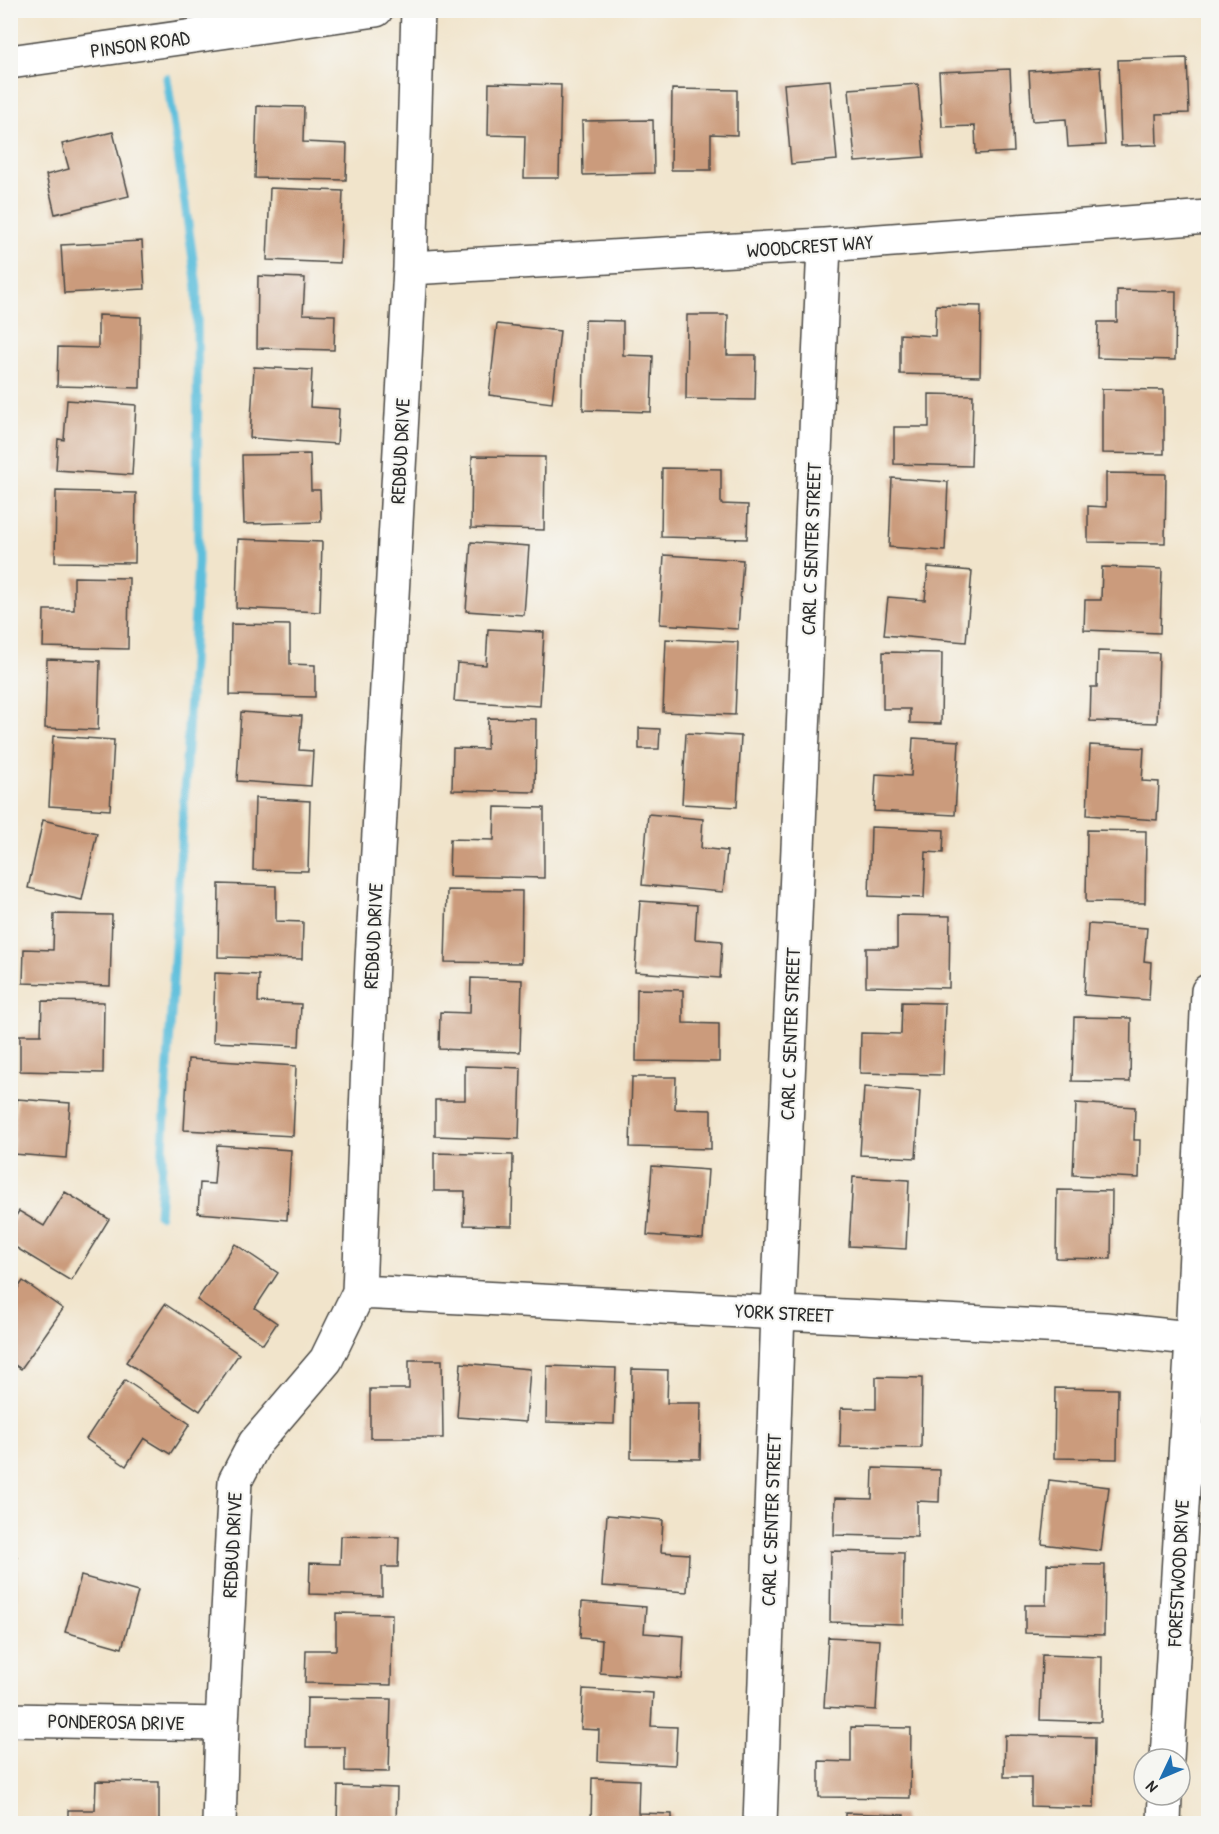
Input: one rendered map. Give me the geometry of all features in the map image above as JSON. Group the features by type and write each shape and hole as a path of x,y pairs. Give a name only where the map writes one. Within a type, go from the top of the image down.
{"street":[{"name":"PINSON ROAD","path":"10,62 376,10"},
{"name":"REDBUD DRIVE","path":"219,1824 235,1481 255,1443 326,1360 359,1292 372,960 410,268 418,10"},
{"name":"WOODCREST WAY","path":"410,268 824,245 1209,217"},
{"name":"CARL C SENTER STREET","path":"760,1824 778,1312 824,245"},
{"name":"FORESTWOOD DRIVE","path":"1168,1747 1200,1340 1209,991"},
{"name":"YORK STREET","path":"359,1292 1106,1329 1200,1340"},
{"name":"PONDEROSA DRIVE","path":"10,1720 222,1724"},
{"path":"1164,1824 1165,1807"}],"building":[{"path":"1187,58 1189,113 1156,114 1157,145 1121,146 1118,60"},
{"path":"1100,67 1105,145 1068,147 1066,119 1032,121 1029,71"},
{"path":"1010,69 1014,152 976,154 975,126 942,127 939,72"},
{"path":"830,80 837,160 791,164 784,84"},
{"path":"489,83 561,85 559,178 524,178 525,136 488,135"},
{"path":"918,84 924,157 855,162 849,89"},
{"path":"672,89 737,90 737,135 711,134 711,170 671,170"},
{"path":"257,106 304,107 303,142 347,144 346,180 255,178"},
{"path":"653,120 654,173 583,175 582,121"},
{"path":"113,132 129,196 55,214 46,175 69,169 62,144"},
{"path":"270,188 343,191 340,263 267,260"},
{"path":"142,241 145,289 64,293 61,245"},
{"path":"258,276 305,278 303,314 335,315 334,350 257,348"},
{"path":"1117,290 1176,291 1175,360 1097,358 1098,322 1117,322"},
{"path":"936,305 981,306 980,376 900,374 900,334 935,336"},
{"path":"98,315 141,317 140,388 57,386 58,347 98,348"},
{"path":"687,315 728,315 727,355 756,355 755,400 686,399"},
{"path":"585,320 623,321 623,355 653,356 651,412 583,410"},
{"path":"497,324 560,331 552,403 489,395"},
{"path":"254,367 312,370 310,407 339,409 337,444 250,438"},
{"path":"1102,389 1164,390 1164,454 1102,453"},
{"path":"929,394 973,395 971,466 894,464 894,427 929,427"},
{"path":"67,400 136,405 132,475 56,470 58,439 64,440"},
{"path":"310,454 311,490 320,490 321,522 244,524 242,455"},
{"path":"472,456 545,457 544,530 471,528"},
{"path":"662,468 721,469 721,504 748,505 747,539 661,537"},
{"path":"1106,473 1166,474 1165,543 1088,542 1088,506 1106,507"},
{"path":"892,478 948,482 945,551 889,547"},
{"path":"56,491 136,493 135,563 55,562"},
{"path":"238,539 322,542 320,612 236,608"},
{"path":"471,542 529,546 524,615 466,611"},
{"path":"664,555 743,560 738,629 660,624"},
{"path":"928,567 972,571 966,642 884,635 888,597 925,600"},
{"path":"1102,567 1162,569 1160,633 1084,630 1085,600 1101,600"},
{"path":"74,577 129,578 128,649 43,647 44,610 74,610"},
{"path":"231,624 290,625 290,664 315,665 315,697 230,695"},
{"path":"488,629 544,632 540,706 454,701 457,663 486,665"},
{"path":"666,639 738,642 735,715 663,712"},
{"path":"1098,651 1159,653 1157,723 1090,721 1091,687 1097,687"},
{"path":"883,652 942,653 941,724 910,723 910,709 883,709"},
{"path":"47,659 100,661 98,730 45,728"},
{"path":"241,712 302,716 299,750 313,751 311,786 237,781"},
{"path":"488,718 536,719 535,792 452,790 453,748 487,749"},
{"path":"639,728 660,729 659,749 639,749"},
{"path":"686,733 741,736 737,807 682,804"},
{"path":"53,736 114,740 110,810 49,806"},
{"path":"913,738 959,741 955,815 874,811 876,774 911,776"},
{"path":"1090,745 1144,748 1142,781 1159,782 1157,820 1087,815"},
{"path":"255,798 310,801 308,871 253,870"},
{"path":"495,807 544,808 544,878 449,876 450,839 494,840"},
{"path":"648,814 703,819 701,848 727,851 723,892 642,885"},
{"path":"43,820 97,833 82,900 28,888"},
{"path":"871,827 944,830 943,853 926,852 924,898 869,896"},
{"path":"1087,830 1146,831 1145,903 1086,902"},
{"path":"219,884 276,886 276,921 303,922 302,959 218,957"},
{"path":"447,890 522,891 521,963 445,962"},
{"path":"640,901 697,905 695,939 722,941 720,978 635,972"},
{"path":"54,914 112,915 110,986 23,983 24,949 53,950"},
{"path":"897,915 950,916 949,988 866,986 866,948 897,948"},
{"path":"1088,924 1147,928 1144,961 1151,962 1149,1000 1084,995"},
{"path":"215,973 259,975 258,1002 301,1004 299,1046 213,1042"},
{"path":"471,978 522,980 520,1052 439,1049 440,1012 470,1013"},
{"path":"637,989 683,990 683,1023 719,1024 719,1062 636,1061"},
{"path":"42,1001 104,1002 103,1073 20,1071 20,1035 41,1035"},
{"path":"902,1002 945,1003 943,1075 860,1073 861,1033 901,1034"},
{"path":"1074,1017 1131,1018 1130,1082 1072,1081"},
{"path":"188,1059 296,1066 293,1136 184,1130"},
{"path":"465,1066 521,1068 519,1139 435,1136 435,1100 465,1100"},
{"path":"632,1077 676,1077 675,1109 711,1110 711,1149 630,1147"},
{"path":"864,1087 920,1091 916,1158 860,1155"},
{"path":"17,1099 70,1103 66,1158 13,1154"},
{"path":"1076,1103 1135,1107 1134,1140 1140,1140 1139,1178 1073,1175"},
{"path":"217,1145 291,1150 287,1220 198,1213 200,1183 214,1184"},
{"path":"434,1153 513,1155 512,1226 464,1225 465,1191 434,1191"},
{"path":"652,1166 708,1170 703,1239 647,1235"},
{"path":"853,1177 909,1180 906,1249 849,1246"},
{"path":"1057,1190 1112,1191 1111,1259 1056,1258"},
{"path":"65,1192 109,1219 71,1281 10,1244 10,1225 19,1211 44,1226"},
{"path":"235,1244 278,1273 255,1308 277,1323 263,1344 197,1300"},
{"path":"23,1281 63,1309 21,1369 10,1362 10,1299"},
{"path":"165,1304 239,1354 200,1411 126,1362"},
{"path":"409,1360 442,1360 443,1438 370,1438 370,1389 409,1389"},
{"path":"461,1363 530,1369 526,1422 457,1417"},
{"path":"547,1366 616,1368 614,1424 546,1422"},
{"path":"632,1369 668,1370 667,1403 701,1403 700,1459 631,1458"},
{"path":"876,1377 922,1378 921,1448 840,1447 841,1408 876,1409"},
{"path":"125,1380 190,1424 170,1454 144,1438 126,1466 86,1439"},
{"path":"1055,1388 1118,1389 1117,1459 1054,1458"},
{"path":"873,1468 940,1470 939,1502 917,1501 917,1537 834,1535 835,1498 872,1499"},
{"path":"1049,1480 1109,1487 1101,1551 1042,1544"},
{"path":"607,1515 663,1520 661,1552 689,1554 687,1592 602,1586"},
{"path":"341,1536 399,1537 398,1567 382,1567 382,1596 309,1594 310,1563 340,1564"},
{"path":"831,1551 904,1553 903,1624 830,1622"},
{"path":"10,1557 17,1557 16,1644 10,1644"},
{"path":"1047,1564 1105,1565 1104,1635 1025,1633 1025,1605 1046,1605"},
{"path":"81,1576 138,1592 122,1648 65,1632"},
{"path":"582,1602 646,1607 644,1633 684,1636 682,1679 600,1673 602,1640 580,1638"},
{"path":"336,1613 392,1614 391,1685 305,1683 306,1650 336,1650"},
{"path":"828,1637 880,1640 876,1710 824,1707"},
{"path":"1042,1655 1102,1657 1101,1722 1040,1720"},
{"path":"583,1689 653,1693 651,1726 677,1727 675,1765 598,1761 599,1730 581,1729"},
{"path":"307,1698 391,1699 389,1772 345,1771 345,1747 306,1747"},
{"path":"851,1727 911,1728 910,1798 819,1797 819,1761 851,1762"},
{"path":"1005,1735 1095,1737 1094,1808 1031,1806 1031,1777 1004,1777"},
{"path":"592,1778 639,1780 638,1813 672,1814 672,1824 591,1824"},
{"path":"96,1781 159,1782 159,1824 68,1824 68,1810 95,1810"},
{"path":"338,1786 397,1788 396,1824 337,1824"},
{"path":"845,1813 904,1815 904,1824 845,1824"}],"waterway":[{"path":"159,1215 198,562 197,287 167,78"}]}
